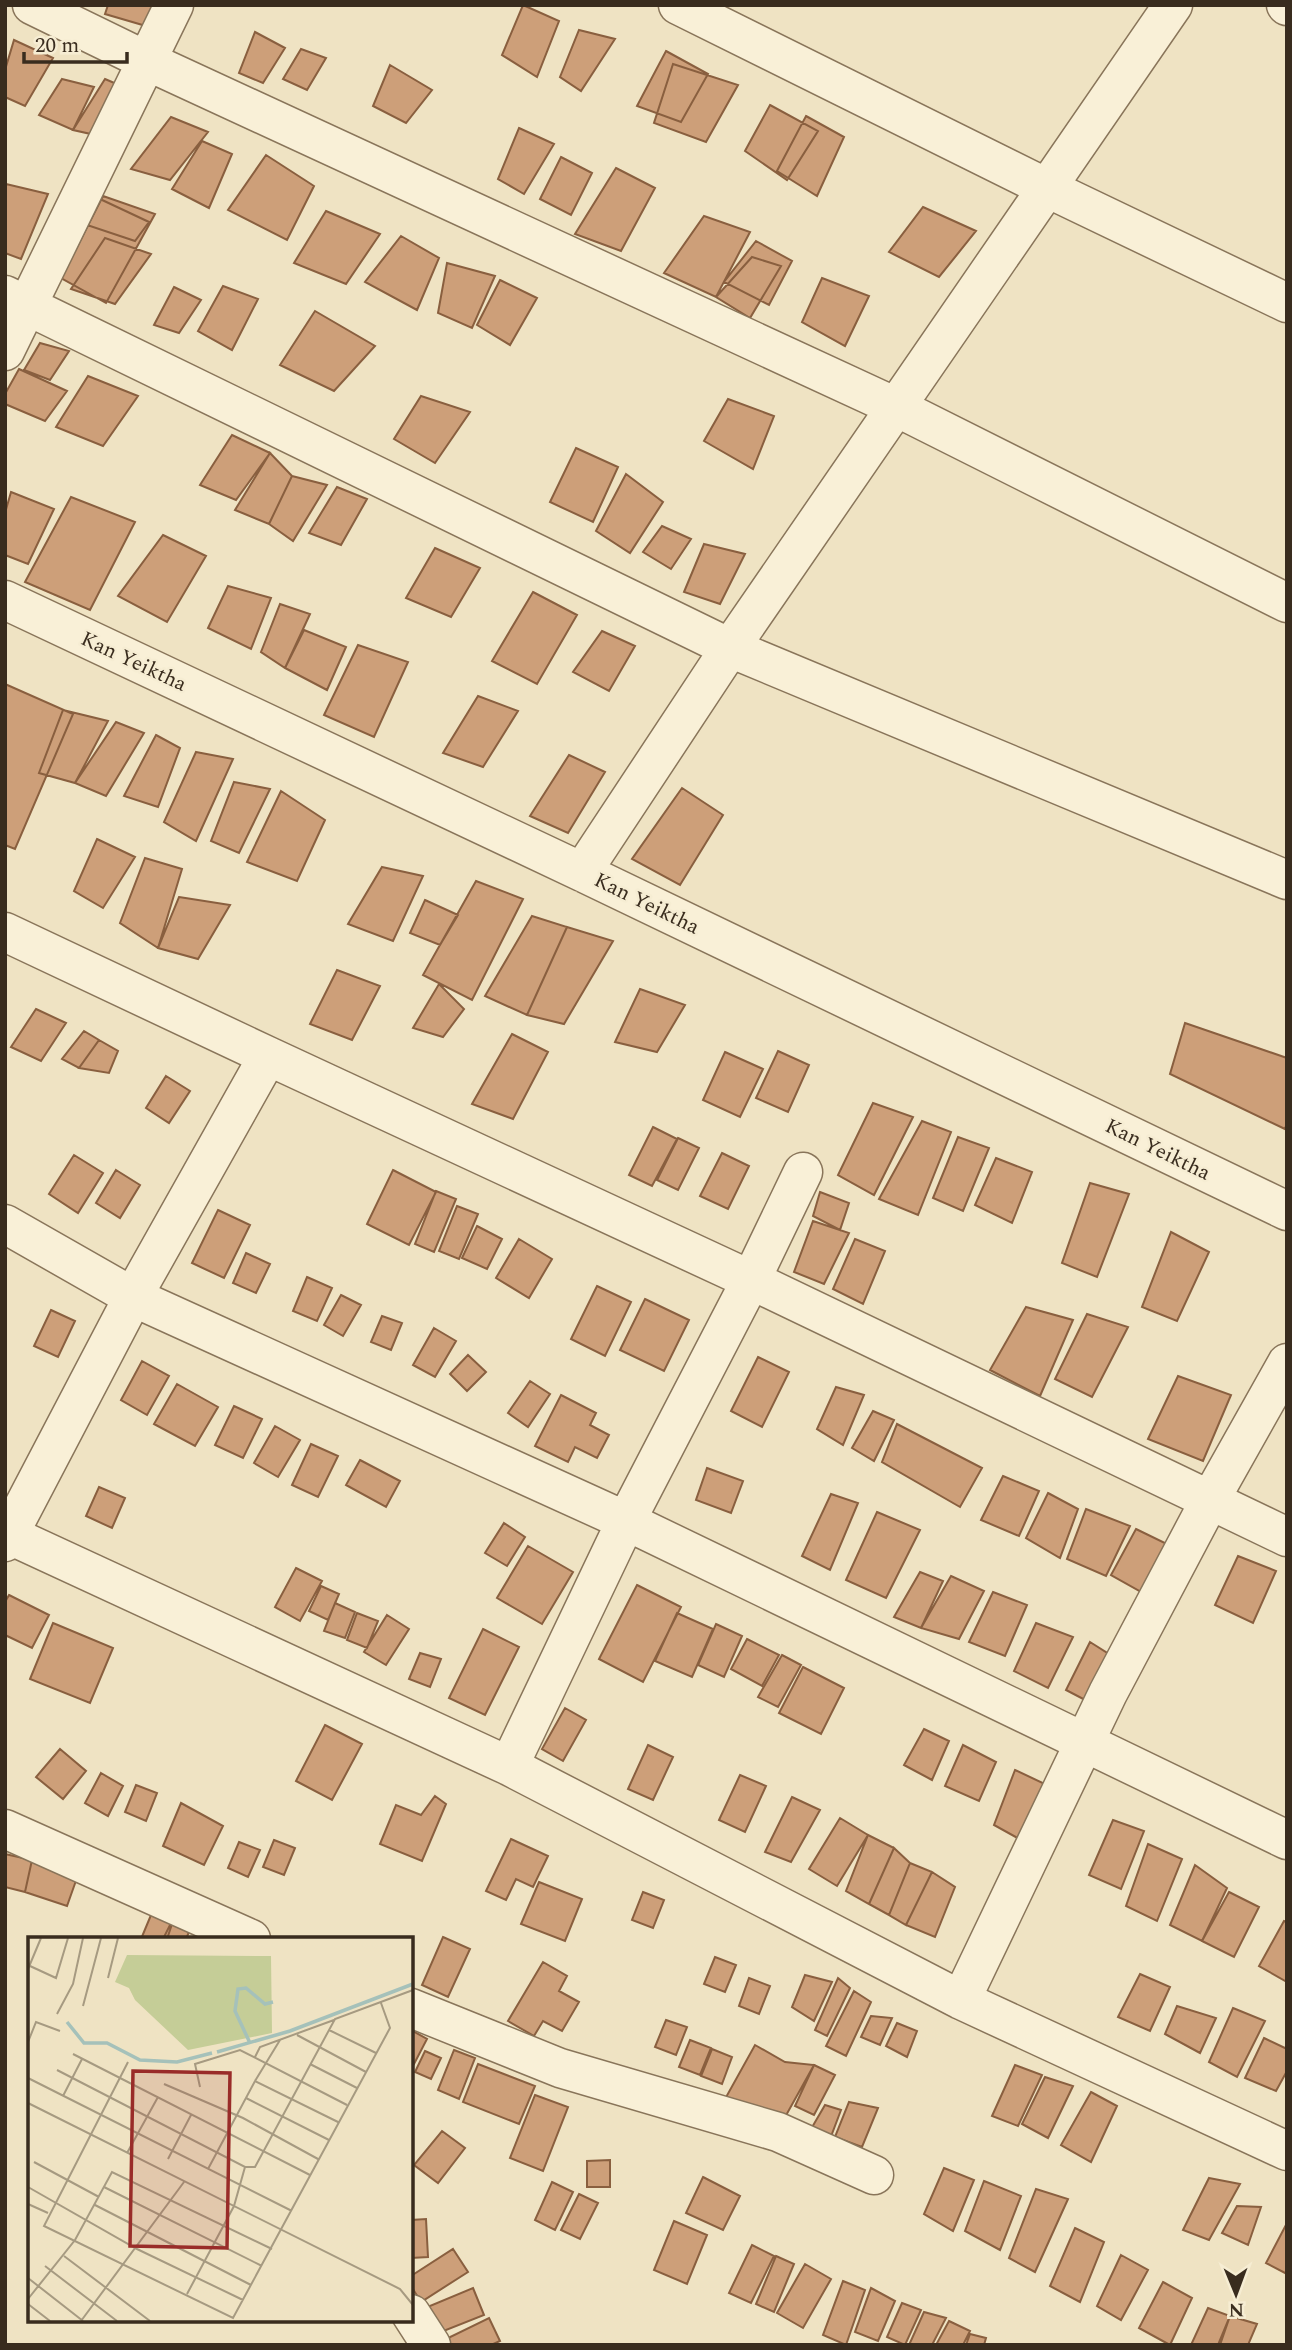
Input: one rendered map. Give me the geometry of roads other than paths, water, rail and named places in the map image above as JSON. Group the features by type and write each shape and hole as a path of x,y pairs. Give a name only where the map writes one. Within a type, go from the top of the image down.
{"street":[{"path":"32,5 147,61 896,407 1287,603"},
{"path":"5,351 16,300 147,61 174,5"},
{"path":"678,5 1047,188 1287,303"},
{"path":"582,872 730,648 1172,5"},
{"path":"16,300 730,648 1287,880"},
{"name":"Kan Yeiktha","path":"5,600 582,872 1287,1211"},
{"path":"5,932 751,1280 1287,1537"},
{"path":"268,1056 133,1297 6,1536 509,1766 961,2000 1287,2151"},
{"path":"509,1766 626,1521 751,1280 803,1172"},
{"path":"5,1224 133,1297 626,1521 1287,1840"},
{"path":"961,2000 1084,1742 1210,1500 1287,1363"},
{"path":"5,1829 247,1937"},
{"path":"413,2009 560,2068 778,2132 874,2175"},
{"path":"413,2317 431,2345"}]}
